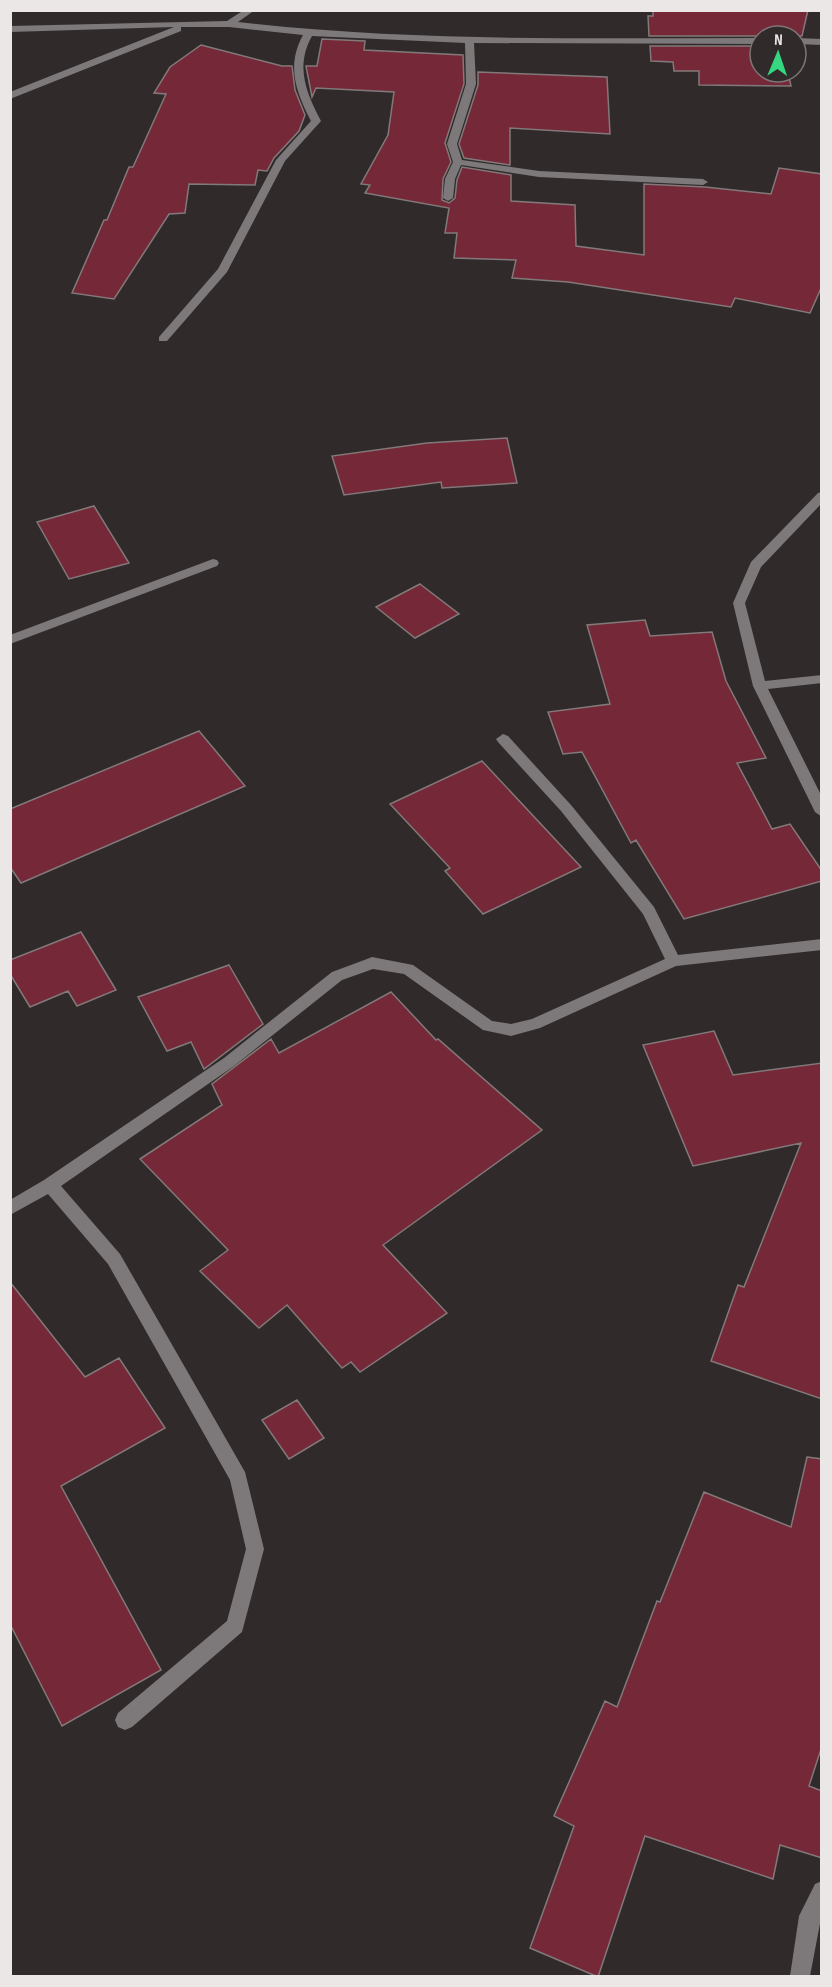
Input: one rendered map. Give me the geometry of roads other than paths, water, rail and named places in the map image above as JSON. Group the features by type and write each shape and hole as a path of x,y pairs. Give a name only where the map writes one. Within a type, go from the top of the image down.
{"street":[{"path":"229,24 250,10"},
{"path":"10,29 229,24 309,33 469,40 748,41"},
{"path":"10,96 187,26"},
{"path":"163,339 223,270 281,160 316,121 301,93 299,51 309,33"},
{"path":"448,198 450,179 458,162 452,144 471,84 472,65 469,40"},
{"path":"458,162 539,174 703,182"},
{"path":"822,496 755,565 739,603 760,686 822,812"},
{"path":"10,640 213,563"},
{"path":"760,686 822,679"},
{"path":"503,739 566,808 649,911 674,961"},
{"path":"10,1208 50,1185 229,1062 337,976 372,963 408,969 488,1026 510,1030 535,1024 674,961 822,944"},
{"path":"50,1185 114,1259 239,1478 255,1549 235,1626 125,1720"},
{"path":"800,1977 809,1916 822,1891"}]}
